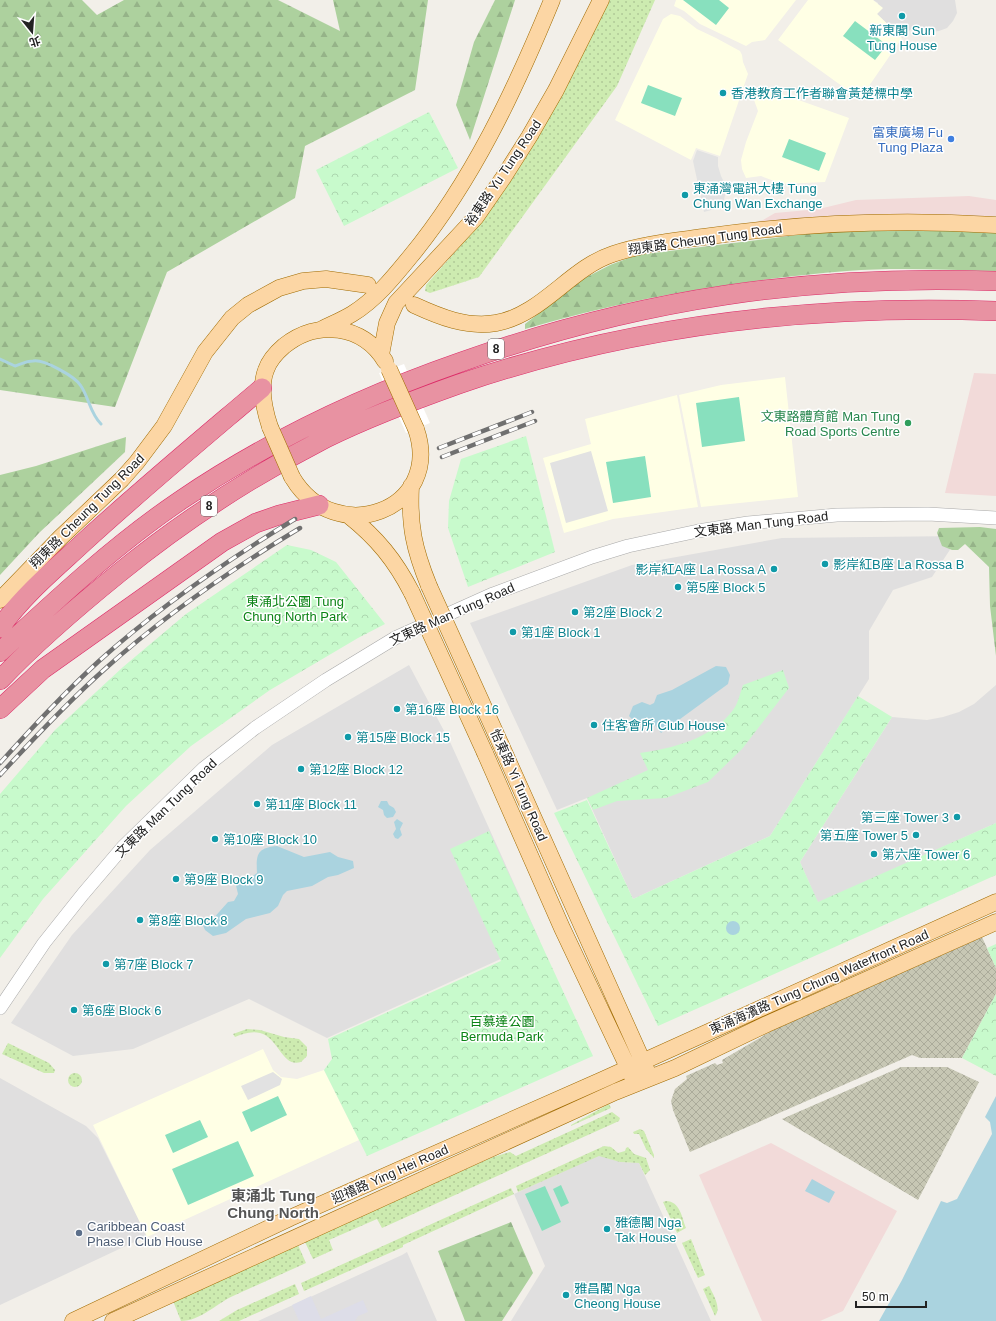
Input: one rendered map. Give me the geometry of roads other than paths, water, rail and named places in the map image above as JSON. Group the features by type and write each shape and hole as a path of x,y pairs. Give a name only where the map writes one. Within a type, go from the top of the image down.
{"highway":[{"name":"8","path":"0,652 86,574 152,521 202,486 263,450 319,420 426,374 499,348 570,327 616,315 702,298 758,290 838,282 910,280 996,281"},
{"name":"8","path":"0,680 80,605 164,538 214,503 266,471 321,441 427,395 505,369 573,350 626,338 705,324 844,310 912,308 996,312"},
{"path":"0,628 8,617 56,568 140,491 262,388"},
{"path":"0,709 43,669 222,542 256,523 279,515 319,505"}],"main road":[{"name":"裕東路 Yu Tung Road","path":"322,329 352,315 375,296 401,269 434,227 455,197 483,147 531,51 552,0"},
{"name":"裕東路 Yu Tung Road","path":"381,355 387,323 396,303 476,217 503,178 530,137 549,103 602,0"},
{"name":"翔東路 Cheung Tung Road","path":"414,305 442,318 466,324 498,323 521,315 593,264 626,250 734,232 819,224 940,221 996,225"},
{"name":"翔東路 Cheung Tung Road","path":"0,600 54,543 122,479 137,462 164,426 205,352 232,318 248,305 280,288 302,281 326,279 368,285"},
{"path":"322,329 340,329 355,334 368,341 381,355 416,429 420,444 420,461 411,486 398,501 385,510 365,515 348,515 319,505 303,492 292,477 270,427 262,388 266,369 280,349 300,336 322,329"},
{"name":"怡東路 Yi Tung Road","path":"411,486 410,508 412,533 418,557 429,586 501,745 635,1065"},
{"name":"怡東路 Yi Tung Road","path":"348,515 378,541 398,569 412,593 485,753 562,928 643,1081"},
{"name":"東涌海濱路 Tung Chung Waterfront Road","path":"635,1065 996,902"},
{"name":"東涌海濱路 Tung Chung Waterfront Road","path":"643,1081 996,922"},
{"name":"迎禧路 Ying Hei Road","path":"73,1321 290,1218 635,1065"},
{"name":"迎禧路 Ying Hei Road","path":"113,1321 643,1081"}],"street":[{"name":"文東路 Man Tung Road","path":"0,1008 44,943 83,894 123,847 204,768 255,728 326,680 395,638 493,594 592,556 628,546 698,531 748,523 837,515 928,514 996,518"}],"water":[{"path":"716,666 726,667 730,675 728,684 661,733 654,724 646,726 634,721 629,716 633,706 642,702 650,705 654,703 657,695 672,690"},
{"path":"381,801 387,801 389,805 394,808 396,812 393,817 387,818 384,815 383,810 378,807"},
{"path":"397,819 403,823 400,829 402,835 398,839 395,838 393,834 396,829 394,822"},
{"path":"277,846 304,857 330,852 338,857 353,861 354,868 338,875 328,877 312,886 287,891 283,895 278,906 270,913 246,919 226,933 213,936 205,930 201,921 211,921 228,902 234,901 238,894 235,881 240,876 251,877 257,873 259,853 265,848"},
{"path":"730,921 736,921 740,925 740,931 736,935 730,935 726,931 726,925"},
{"path":"996,1096 996,1321 879,1321 902,1280 941,1201 947,1203 957,1199 992,1134 990,1122 985,1117"},
{"path":"812,1179 835,1192 829,1203 805,1191"}],"waterway":[{"path":"0,359 15,366 38,361 67,374 81,386 94,415 101,424"}],"railway":[{"path":"439,448 532,412"},
{"path":"442,457 535,421"},
{"path":"0,763 73,686 122,641 169,603 218,568 295,519"},
{"path":"0,775 65,707 128,648 175,611 224,576 300,528"}],"place":[{"name":"新東閣 Sun Tung House","path":"902,16"},
{"name":"香港教育工作者聯會黃楚標中學","path":"723,93"},
{"name":"富東廣場 Fu Tung Plaza","path":"951,139"},
{"name":"東涌灣電訊大樓 Tung Chung Wan Exchange","path":"685,195"},
{"name":"文東路體育館 Man Tung Road Sports Centre","path":"908,423"},
{"name":"影岸紅B座 La Rossa B","path":"825,564"},
{"name":"影岸紅A座 La Rossa A","path":"774,569"},
{"name":"第5座 Block 5","path":"678,587"},
{"name":"第2座 Block 2","path":"575,612"},
{"name":"第1座 Block 1","path":"513,632"},
{"name":"第16座 Block 16","path":"397,709"},
{"name":"住客會所 Club House","path":"594,725"},
{"name":"第15座 Block 15","path":"348,737"},
{"name":"第12座 Block 12","path":"301,769"},
{"name":"第11座 Block 11","path":"257,804"},
{"name":"第三座 Tower 3","path":"957,817"},
{"name":"第五座 Tower 5","path":"916,835"},
{"name":"第10座 Block 10","path":"215,839"},
{"name":"第六座 Tower 6","path":"874,854"},
{"name":"第9座 Block 9","path":"176,879"},
{"name":"第8座 Block 8","path":"140,920"},
{"name":"第7座 Block 7","path":"106,964"},
{"name":"第6座 Block 6","path":"74,1010"},
{"name":"雅德閣 Nga Tak House","path":"607,1229"},
{"name":"Caribbean Coast Phase I Club House","path":"79,1233"},
{"name":"雅昌閣 Nga Cheong House","path":"566,1295"}],"district":[{"name":"東涌北 Tung Chung North","path":"273,1204"}],"park label":[{"name":"東涌北公園 Tung Chung North Park","path":"295,608"},
{"name":"百慕達公園 Bermuda Park","path":"502,1028"}]}
